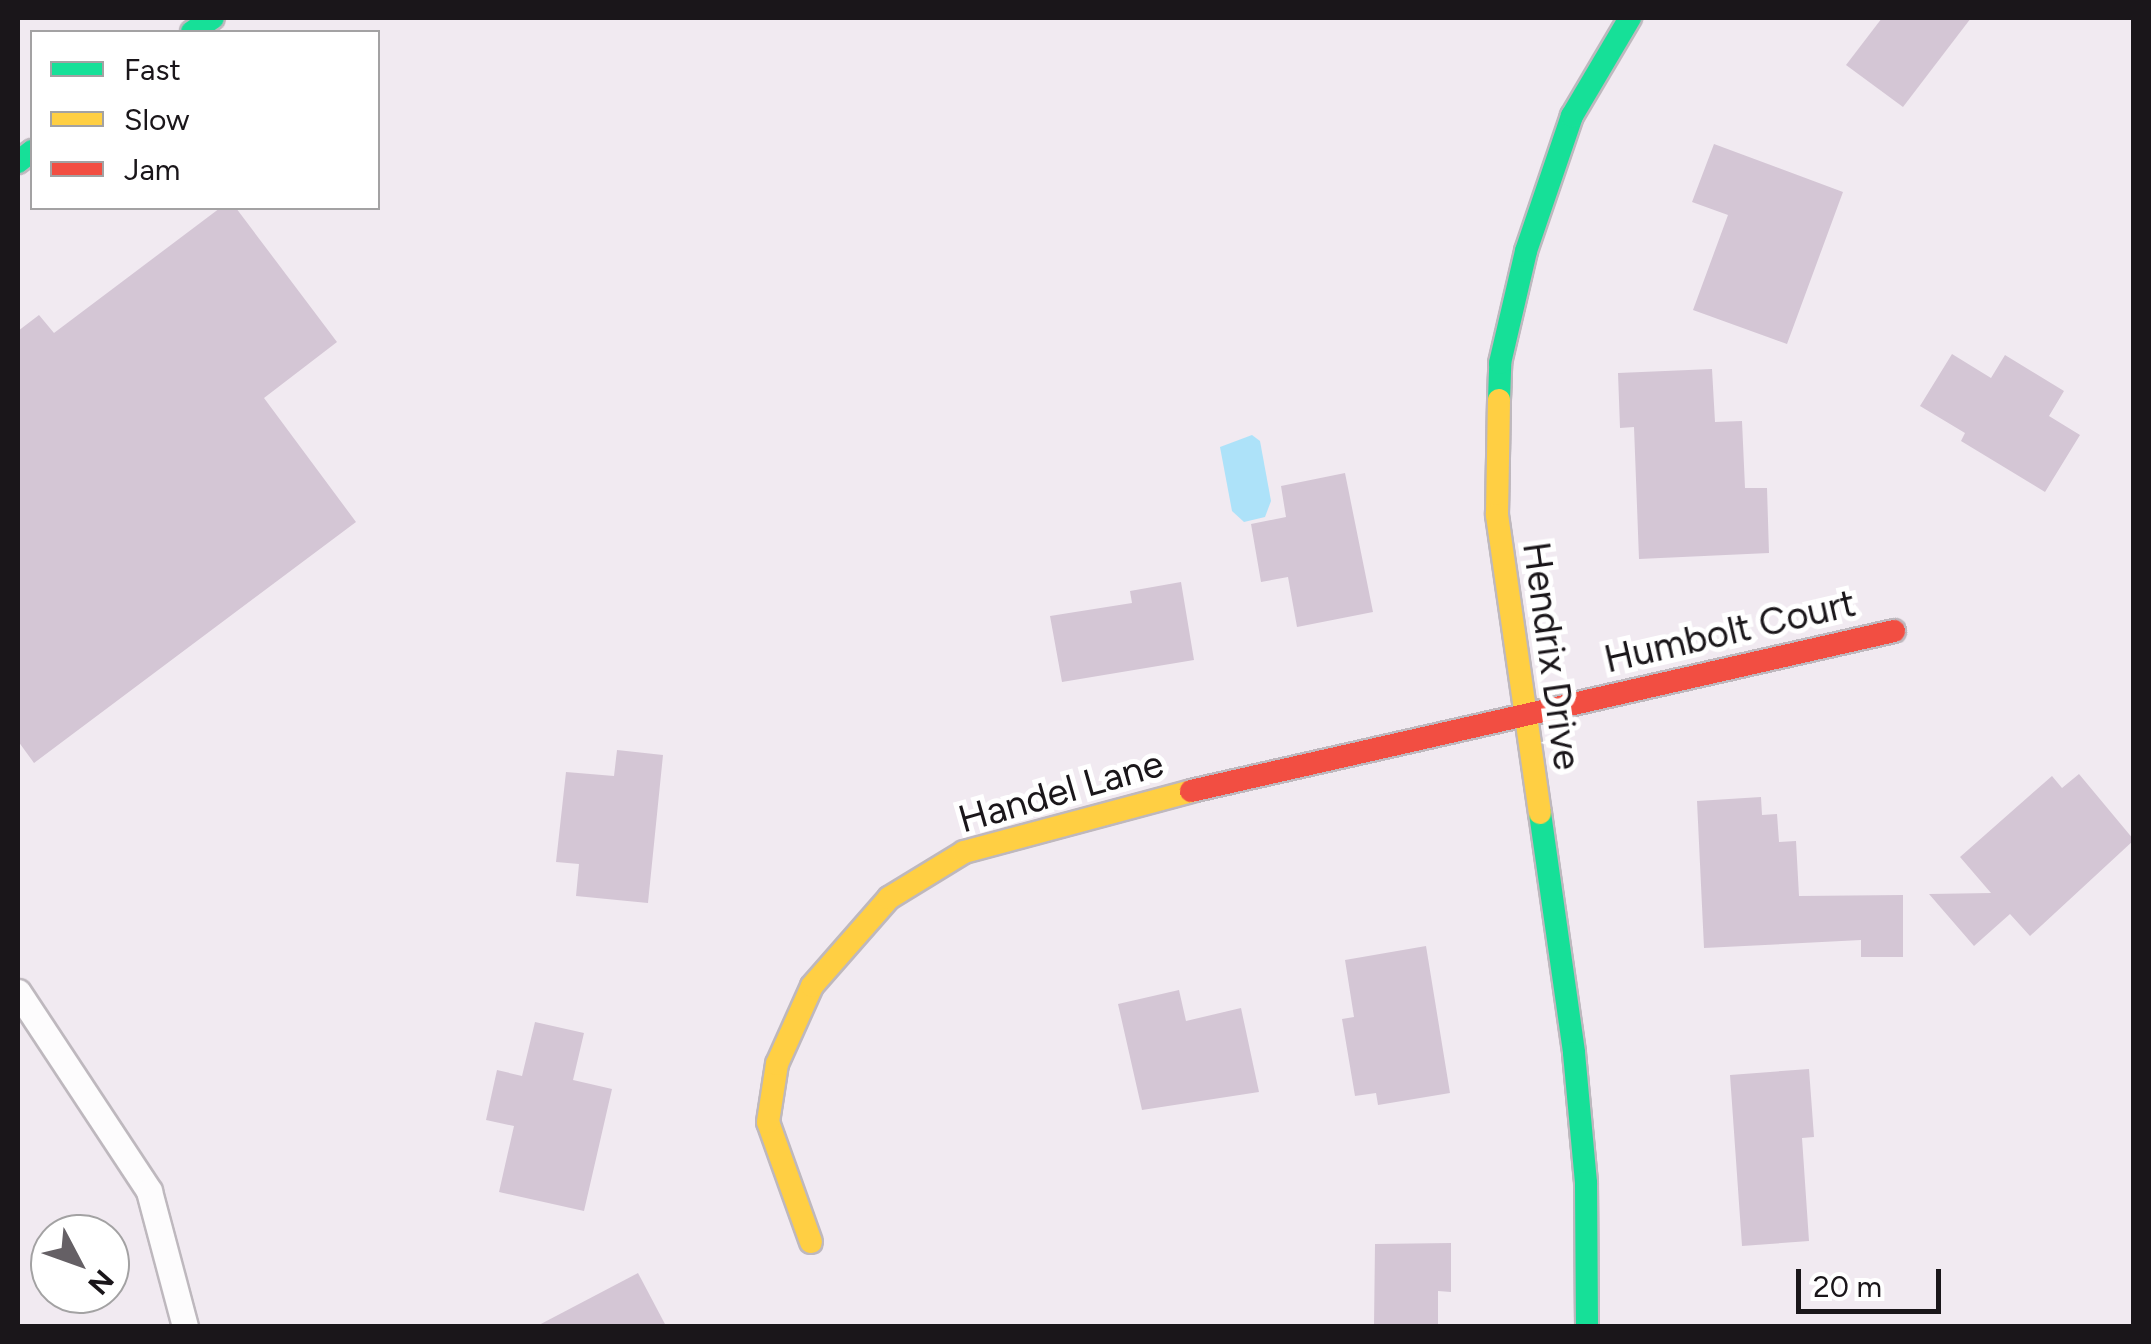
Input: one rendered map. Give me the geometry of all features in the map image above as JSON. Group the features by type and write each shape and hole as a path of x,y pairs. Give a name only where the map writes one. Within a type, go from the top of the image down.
{"street":[{"name":"Hendrix Drive","path":"1587,1326 1586,1182 1574,1054 1497,515 1500,363 1526,251 1572,116 1630,18"},
{"name":"Humbolt Court","path":"1523,714 1894,631"},
{"name":"Handel Lane","path":"811,1242 768,1122 777,1064 812,986 889,898 964,852 1125,806 1523,714"}],"lane":[{"path":"18,992 149,1191 185,1326"}],"water":[{"path":"1252,435 1260,441 1271,501 1265,517 1244,522 1232,511 1220,447"}],"building":[{"path":"1882,18 1971,18 1903,107 1846,65"},
{"path":"1714,144 1843,192 1787,344 1693,310 1728,215 1692,202"},
{"path":"217,210 238,210 337,342 264,398 356,522 34,763 18,741 18,331 39,315 54,333"},
{"path":"1952,354 1991,378 2005,355 2064,391 2049,416 2080,435 2045,492 1961,441 1965,433 1920,406"},
{"path":"1712,369 1715,422 1742,421 1745,488 1767,488 1769,553 1639,559 1634,427 1620,428 1618,373"},
{"path":"1345,473 1373,612 1297,627 1288,577 1261,582 1251,524 1286,517 1281,486"},
{"path":"1181,582 1194,660 1062,682 1050,616 1132,603 1130,591"},
{"path":"617,750 663,755 648,903 576,896 579,864 556,862 566,772 614,776"},
{"path":"2079,774 2134,840 2030,936 2010,914 1974,946 1929,894 1991,893 1960,857 2052,776 2062,788"},
{"path":"1761,797 1762,815 1777,814 1779,842 1796,841 1799,896 1903,895 1903,957 1861,957 1861,940 1704,948 1697,801"},
{"path":"1426,946 1450,1093 1378,1105 1376,1093 1355,1096 1342,1019 1354,1017 1345,960"},
{"path":"1179,990 1186,1021 1241,1008 1259,1092 1142,1110 1118,1004"},
{"path":"535,1022 584,1033 573,1080 612,1089 584,1211 499,1192 514,1126 486,1120 497,1070 522,1076"},
{"path":"1809,1069 1814,1137 1802,1138 1809,1241 1742,1246 1730,1075"},
{"path":"1451,1243 1451,1292 1438,1291 1438,1326 1374,1326 1375,1244"},
{"path":"638,1273 666,1326 537,1326"}],"traffic: fast":[{"path":"195,30 213,18"},
{"path":"1499,400 1500,363 1526,251 1572,116 1630,18"},
{"path":"18,162 30,153"},
{"path":"1540,813 1574,1053 1586,1183 1587,1326"}],"traffic: slow":[{"path":"1499,400 1497,515 1540,813"},
{"path":"811,1242 768,1122 777,1064 812,986 889,898 964,852 1191,791"}],"traffic: jam":[{"path":"1191,791 1894,631"}]}
